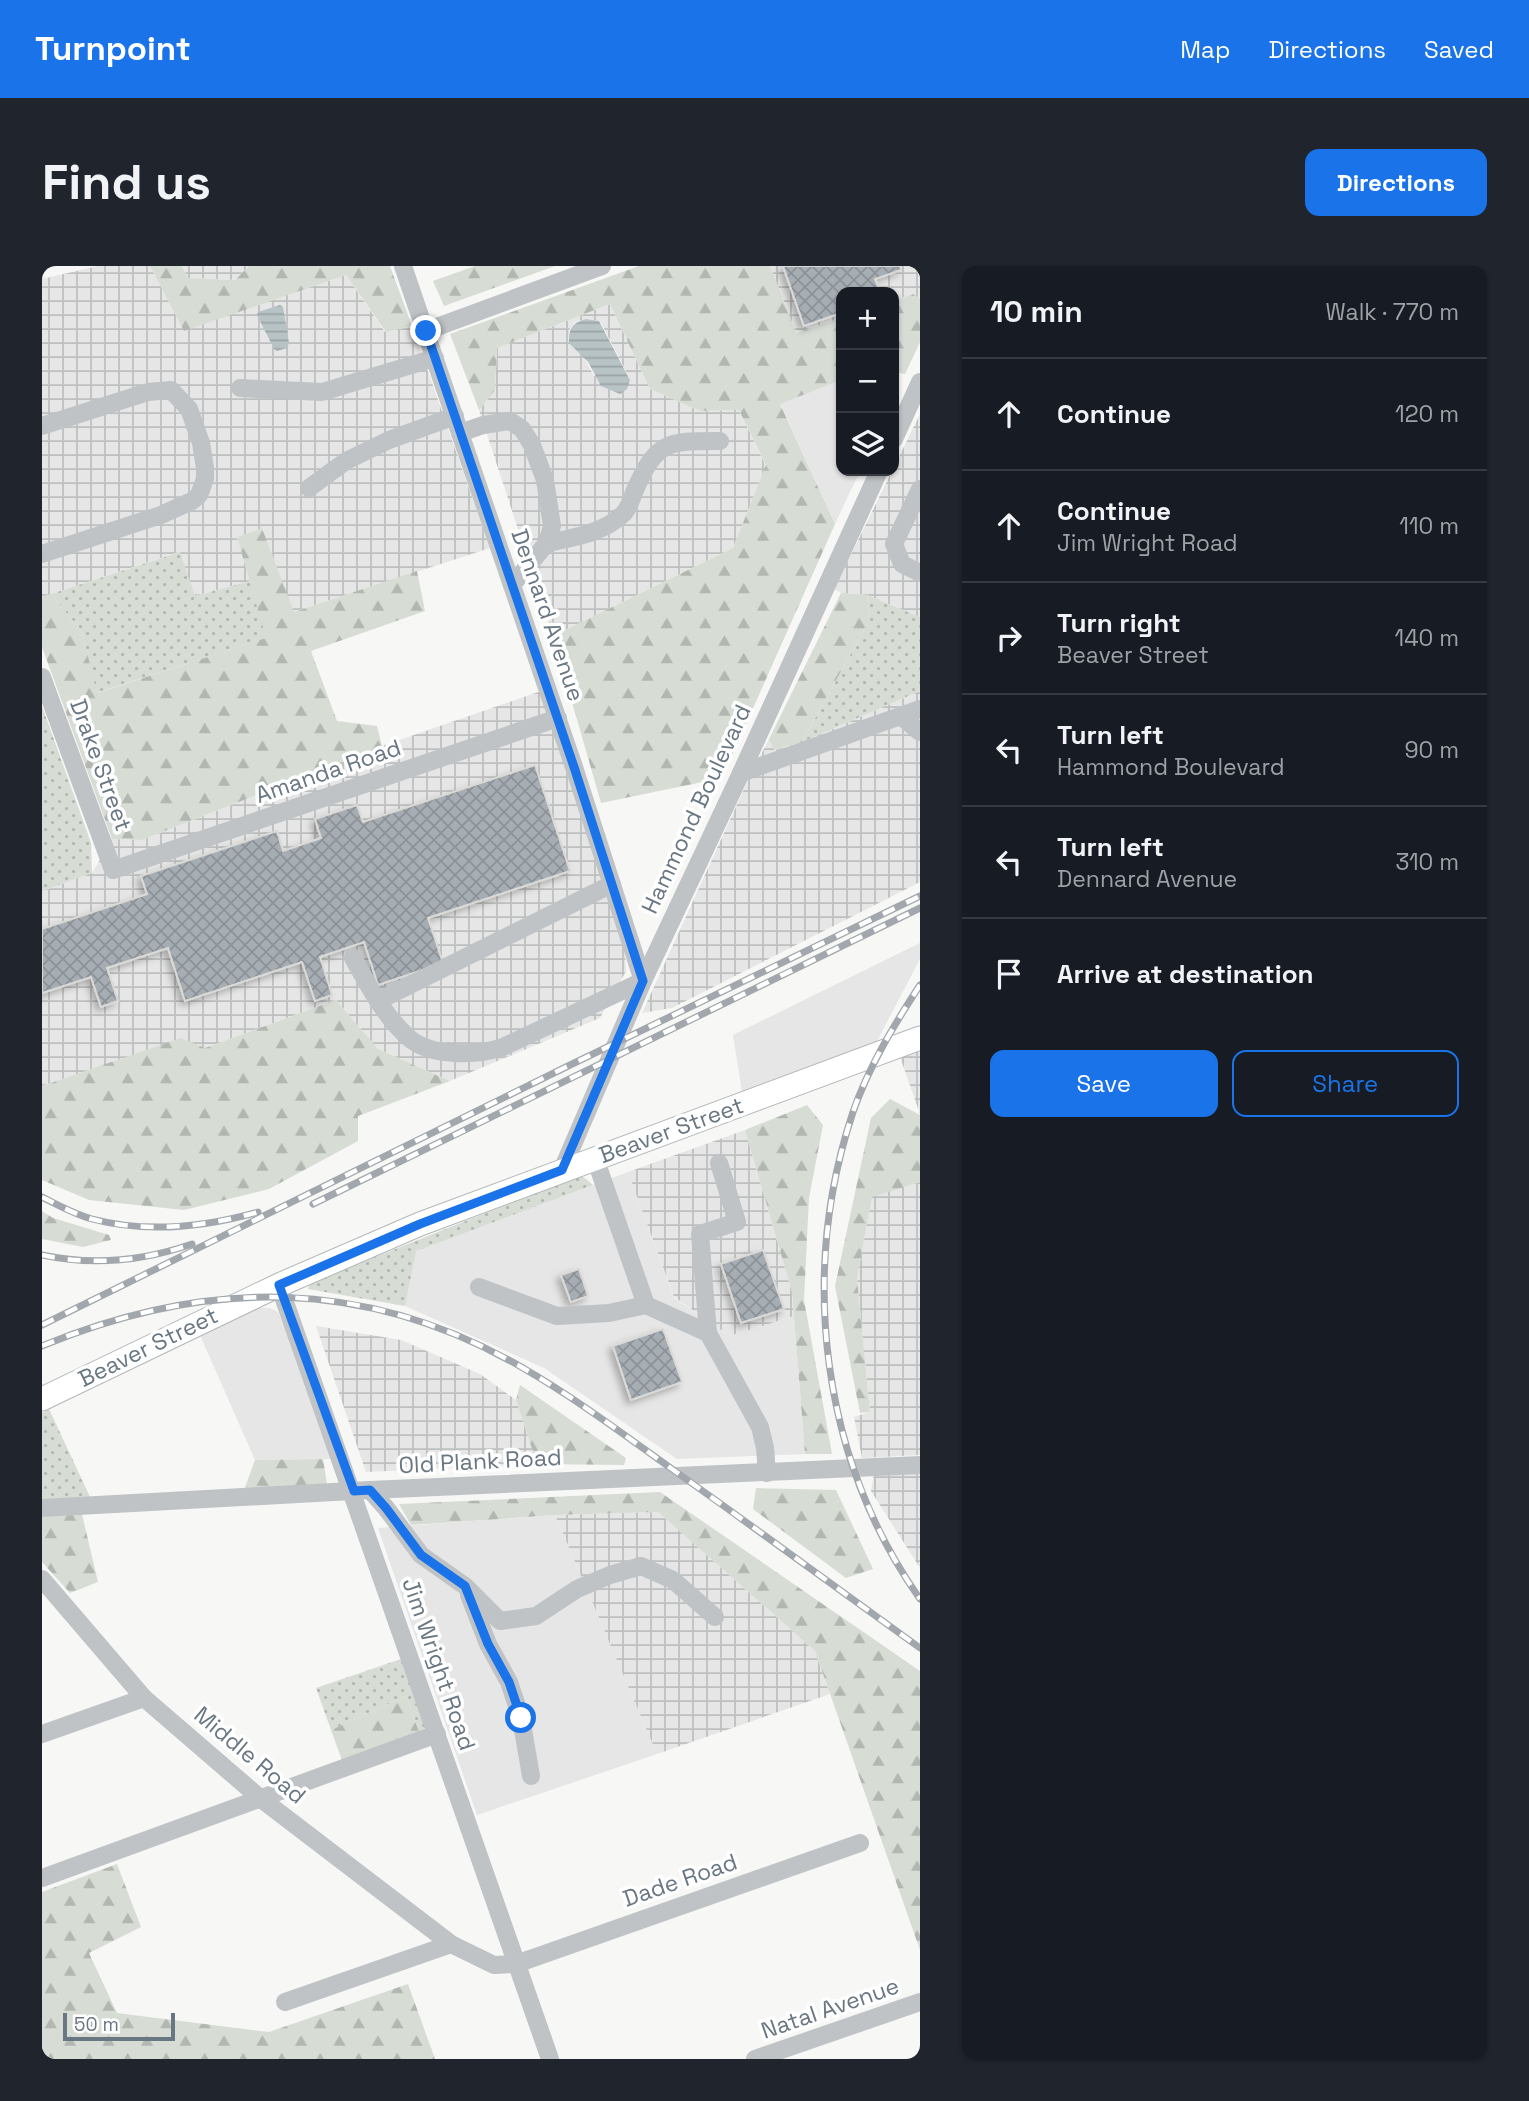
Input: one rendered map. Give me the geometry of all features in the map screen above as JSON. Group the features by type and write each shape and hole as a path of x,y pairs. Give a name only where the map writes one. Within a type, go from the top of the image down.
{"main road":[{"name":"Beaver Street","path":"42,1399 279,1285 420,1224 920,1038"}],"street":[{"name":"Dennard Avenue","path":"403,266 558,719 643,981"},
{"path":"426,331 602,266"},
{"path":"240,388 322,392 435,358"},
{"path":"899,433 913,417 920,382"},
{"path":"42,426 148,391 171,390 189,409 201,443 205,468 202,488 192,501 42,554"},
{"path":"309,488 346,461 389,440 455,416"},
{"path":"460,433 483,425 510,421 522,429 545,480 552,526 547,543 512,585"},
{"path":"547,543 589,535 624,514 646,465 660,449 688,441 720,441"},
{"name":"Hammond Boulevard","path":"562,1170 643,981 877,476"},
{"path":"920,489 894,544 902,564 920,573"},
{"name":"Drake Street","path":"42,677 113,870"},
{"path":"741,773 920,709"},
{"path":"901,716 920,733"},
{"name":"Amanda Road","path":"113,870 558,719"},
{"path":"378,1002 612,884"},
{"path":"353,958 378,1002 411,1039 441,1050 479,1054 503,1047 643,981"},
{"path":"595,1158 646,1305"},
{"path":"719,1163 737,1222 700,1234 708,1334 760,1427 767,1473"},
{"name":"Jim Wright Road","path":"279,1285 362,1491 437,1734 550,2059"},
{"path":"479,1287 557,1315 608,1314 646,1305 708,1334"},
{"name":"Old Plank Road","path":"42,1508 920,1465"},
{"path":"362,1491 386,1508 421,1555 465,1586 500,1621 536,1616 577,1589 641,1566 673,1580 715,1617"},
{"name":"Middle Road","path":"42,1578 144,1698 260,1798 451,1944 494,1965 516,1964"},
{"path":"465,1586 488,1644 509,1682 517,1706 531,1776"},
{"path":"42,1734 144,1698"},
{"path":"42,1878 437,1734"},
{"name":"Dade Road","path":"516,1964 860,1843"},
{"path":"285,2002 451,1944"},
{"name":"Natal Avenue","path":"755,2059 920,2002"}],"shaded area":[{"path":"98,266 150,266 184,330 346,275 385,332 412,326 490,548 293,612 262,528 237,537 250,581 195,596 179,552 42,597 42,279"},
{"path":"182,266 249,266 235,280 188,278"},
{"path":"770,266 920,266 920,299 913,294 899,298 899,287 836,287 836,320 796,333"},
{"path":"610,304 650,389 700,411 739,410 766,466 733,548 553,636 479,410 495,390 497,348","holes":["586,319 600,321 630,379 594,376 569,330 575,322"]},
{"path":"280,305 283,307 289,343 287,348 277,351 257,315 258,312"},
{"path":"586,319 599,321 630,380 627,389 620,394 601,386 588,362 569,343 572,327"},
{"path":"836,382 836,476 858,476 835,524 780,403"},
{"path":"920,414 920,617 867,595 841,593 834,589 890,476 899,476 899,457"},
{"path":"541,691 625,951 626,971 600,1018 450,1081 378,1049 336,1000 205,1048 181,1039 42,1086 42,891 92,873 112,839 142,840 382,746"},
{"path":"920,691 920,882 672,1008 642,1013 769,739 775,750 802,742"},
{"path":"920,943 920,959 875,1045 742,1092 733,1035"},
{"path":"920,1050 920,1114 900,1057"},
{"path":"745,1130 792,1292 794,1316 730,1336 674,1297 628,1172"},
{"path":"628,1172 674,1298 730,1336 794,1316 805,1454 677,1459 544,1368 405,1306 415,1251"},
{"path":"920,1182 920,1455 862,1458 854,1417 870,1412 857,1278 872,1196"},
{"path":"255,1308 270,1308 278,1312 296,1353 333,1459 255,1460 200,1335"},
{"path":"316,1326 401,1340 480,1374 516,1400 537,1464 366,1472"},
{"path":"920,1473 920,1568 871,1491 874,1474"},
{"path":"658,1512 815,1651 830,1694 657,1754 555,1515"},
{"path":"555,1515 657,1754 477,1815 378,1528"}],"green space":[{"path":"150,266 182,266 188,278 235,280 249,266 390,266 412,326 386,332 346,275 184,331"},
{"path":"475,266 555,266 444,306 433,281"},
{"path":"639,266 770,266 796,333 836,320 836,382 780,404 835,524 722,778 601,803 553,636 733,548 766,465 739,410 700,411 650,389 610,304 497,348 495,390 479,410 450,334"},
{"path":"913,294 920,299 920,342 905,374 899,373 899,298"},
{"path":"262,528 294,612 417,571 425,611 311,651 337,721 377,726 382,746 142,840 112,839 42,647 42,597 51,594 82,632 97,693 266,638 237,537"},
{"path":"180,552 195,596 250,581 267,638 96,693 82,632 51,594"},
{"path":"841,593 867,595 870,619 802,742 774,750 769,739"},
{"path":"867,595 920,617 920,691 802,742 870,619"},
{"path":"42,706 91,843 92,873 42,891"},
{"path":"336,1000 378,1049 450,1081 358,1116 358,1141 269,1189 184,1210 89,1200 42,1180 42,1086 181,1038 205,1048"},
{"path":"890,1099 920,1115 920,1182 872,1197 857,1278 870,1412 860,1413 835,1286 871,1118"},
{"path":"807,1105 823,1125 809,1198 804,1300 832,1454 805,1454 792,1292 745,1130"},
{"path":"581,1175 593,1185 416,1251 405,1306 308,1289 310,1283"},
{"path":"42,1211 53,1218 109,1235 111,1240 83,1247 42,1239"},
{"path":"520,1385 626,1458 624,1465 537,1464 516,1400"},
{"path":"49,1409 91,1499 42,1502 42,1413"},
{"path":"323,1459 327,1484 244,1490 255,1460"},
{"path":"756,1488 836,1490 873,1569 846,1578 753,1509"},
{"path":"660,1492 920,1671 920,1950 815,1651 658,1512 555,1515 411,1525 399,1504"},
{"path":"81,1510 98,1582 70,1593 42,1562 42,1513"},
{"path":"404,1658 425,1728 419,1732 406,1696 331,1730 316,1688"},
{"path":"406,1696 419,1732 343,1763 331,1730"},
{"path":"117,1864 141,1927 89,1953 117,2013 269,2032 408,1984 435,2059 42,2059 42,1892"}],"building":[{"path":"783,266 900,266 901,270 875,279 878,287 836,287 836,315 804,326"},
{"path":"535,765 570,871 428,918 443,963 378,985 364,942 320,957 332,995 315,1001 302,962 185,1001 168,948 107,968 118,1001 101,1007 91,977 42,993 42,929 147,894 141,876 277,831 283,851 321,838 315,819 357,805 363,822"},
{"path":"763,1250 784,1309 741,1323 721,1264"},
{"path":"579,1269 588,1296 571,1302 561,1275"},
{"path":"663,1329 682,1382 631,1400 613,1346"}],"railway":[{"path":"42,1325 920,896"},
{"path":"313,1204 920,908"},
{"path":"920,985 883,1046 853,1112 836,1174 827,1237 824,1300 829,1364 841,1426 860,1487 886,1545 920,1599"},
{"path":"42,1197 85,1217 133,1226 196,1224 258,1212"},
{"path":"42,1255 80,1260 118,1260 192,1244"},
{"path":"42,1346 104,1324 165,1308 225,1299 286,1297 345,1303 405,1317 464,1338 523,1368 561,1392 920,1648"}],"route":[{"path":"426,331 574,767 643,981 562,1170 420,1224 279,1285 354,1491 370,1490 421,1555 465,1586 488,1644 509,1682 521,1718"}]}
